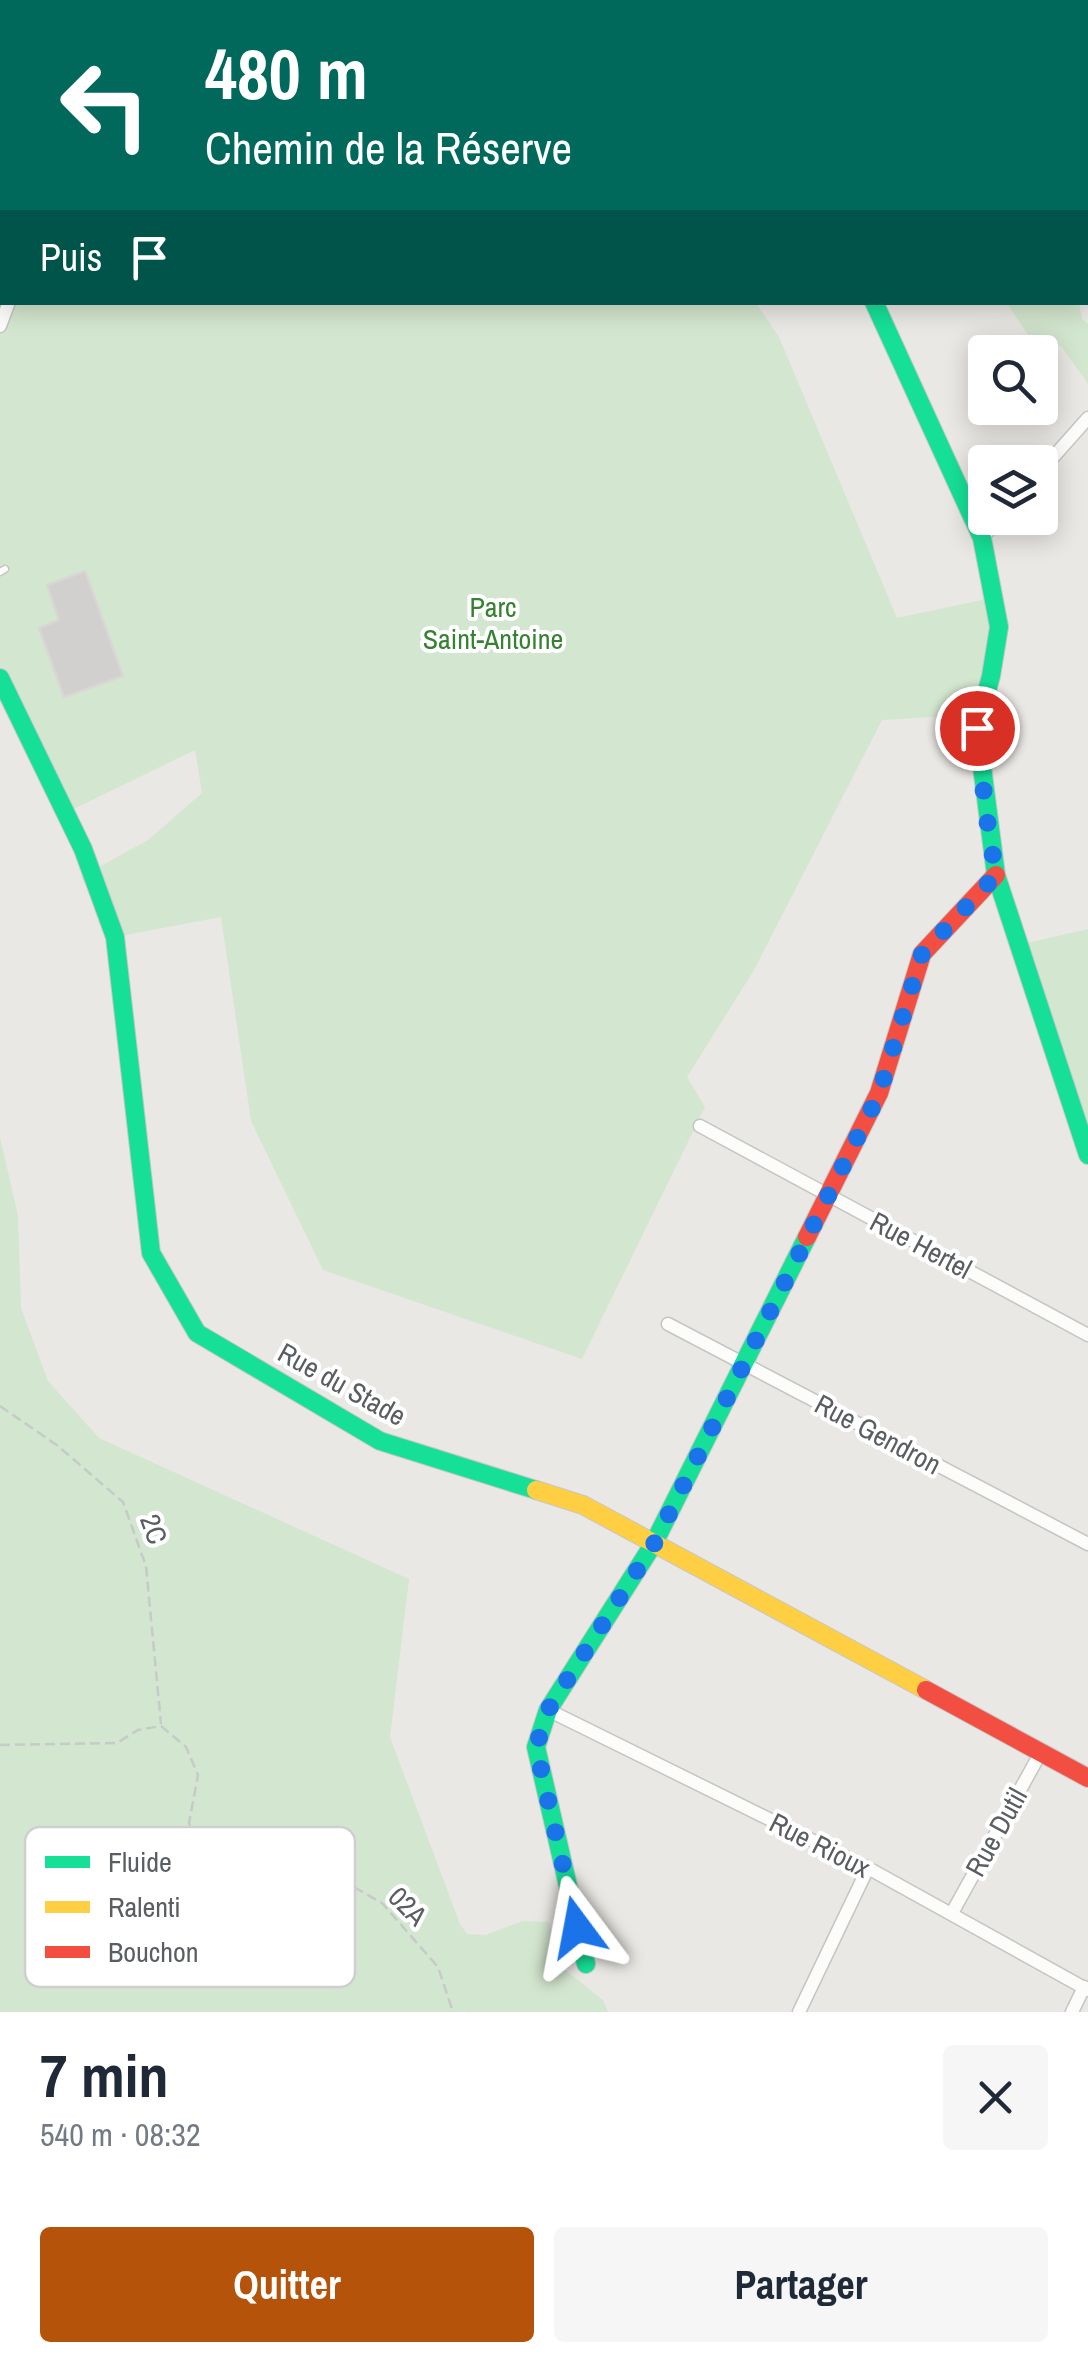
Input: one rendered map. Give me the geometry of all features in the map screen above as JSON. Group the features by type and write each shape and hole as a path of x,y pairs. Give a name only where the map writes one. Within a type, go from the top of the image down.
{"street":[{"path":"875,305 982,538 998,627 991,676 977,728 996,875 1088,1155"},
{"path":"1058,452 1088,418"},
{"path":"982,538 985,535"},
{"name":"Rue du Stade","path":"0,678 83,849 115,937 151,1253 197,1333 380,1441 584,1505 1088,1778"},
{"path":"586,1964 536,1747 548,1710 654,1544 879,1094 922,954 996,875"},
{"name":"Rue Hertel","path":"700,1126 1088,1335"},
{"name":"Rue Gendron","path":"668,1324 1088,1544"},
{"name":"Rue Rioux","path":"548,1710 868,1868 1086,1988"},
{"name":"Rue Dutil","path":"952,1913 1041,1752"},
{"path":"799,2012 868,1868"},
{"path":"1072,2012 1086,1988"}],"path":[{"name":"2C","path":"0,1406 58,1446 122,1502 146,1566 161,1726"},
{"path":"0,1745 116,1743 138,1730 161,1726"},
{"name":"02A","path":"161,1726 186,1747 198,1775 190,1827"},
{"name":"02A","path":"355,1887 382,1903 438,1967 454,2012"}],"green space":[{"name":"Parc Saint-Antoine","path":"757,305 779,337 897,618 996,597 982,714 882,720 754,970 687,1077 705,1107 582,1359 323,1270 251,1121 221,917 115,937 81,877 148,840 202,793 195,750 57,817 0,690 0,307"},
{"path":"1008,305 1079,305 1082,319 1088,324 1088,384 1061,346 1058,335 1028,335"},
{"path":"1088,929 1088,1157 1014,946"},
{"path":"0,1137 18,1216 21,1308 48,1381 99,1438 409,1579 390,1737 460,1924 467,1934 485,1935 523,1921 549,1922 564,1969 603,2000 608,2012 0,2012"}],"building":[{"path":"85,571 123,676 64,697 39,628 59,620 47,585"}],"traffic: fast":[{"path":"875,305 982,538 999,627 977,728 996,875 1088,1155"},
{"path":"0,678 83,849 115,937 151,1253 197,1333 380,1441 536,1490"},
{"path":"586,1964 536,1747 548,1710 654,1543 807,1237"}],"traffic: slow":[{"path":"536,1490 583,1505 926,1690"}],"traffic: jam":[{"path":"807,1237 879,1093 922,954 996,875"},
{"path":"926,1690 1088,1778"}],"route":[{"path":"577,1927 536,1747 548,1710 654,1544 879,1094 922,954 996,875 977,728"}]}
